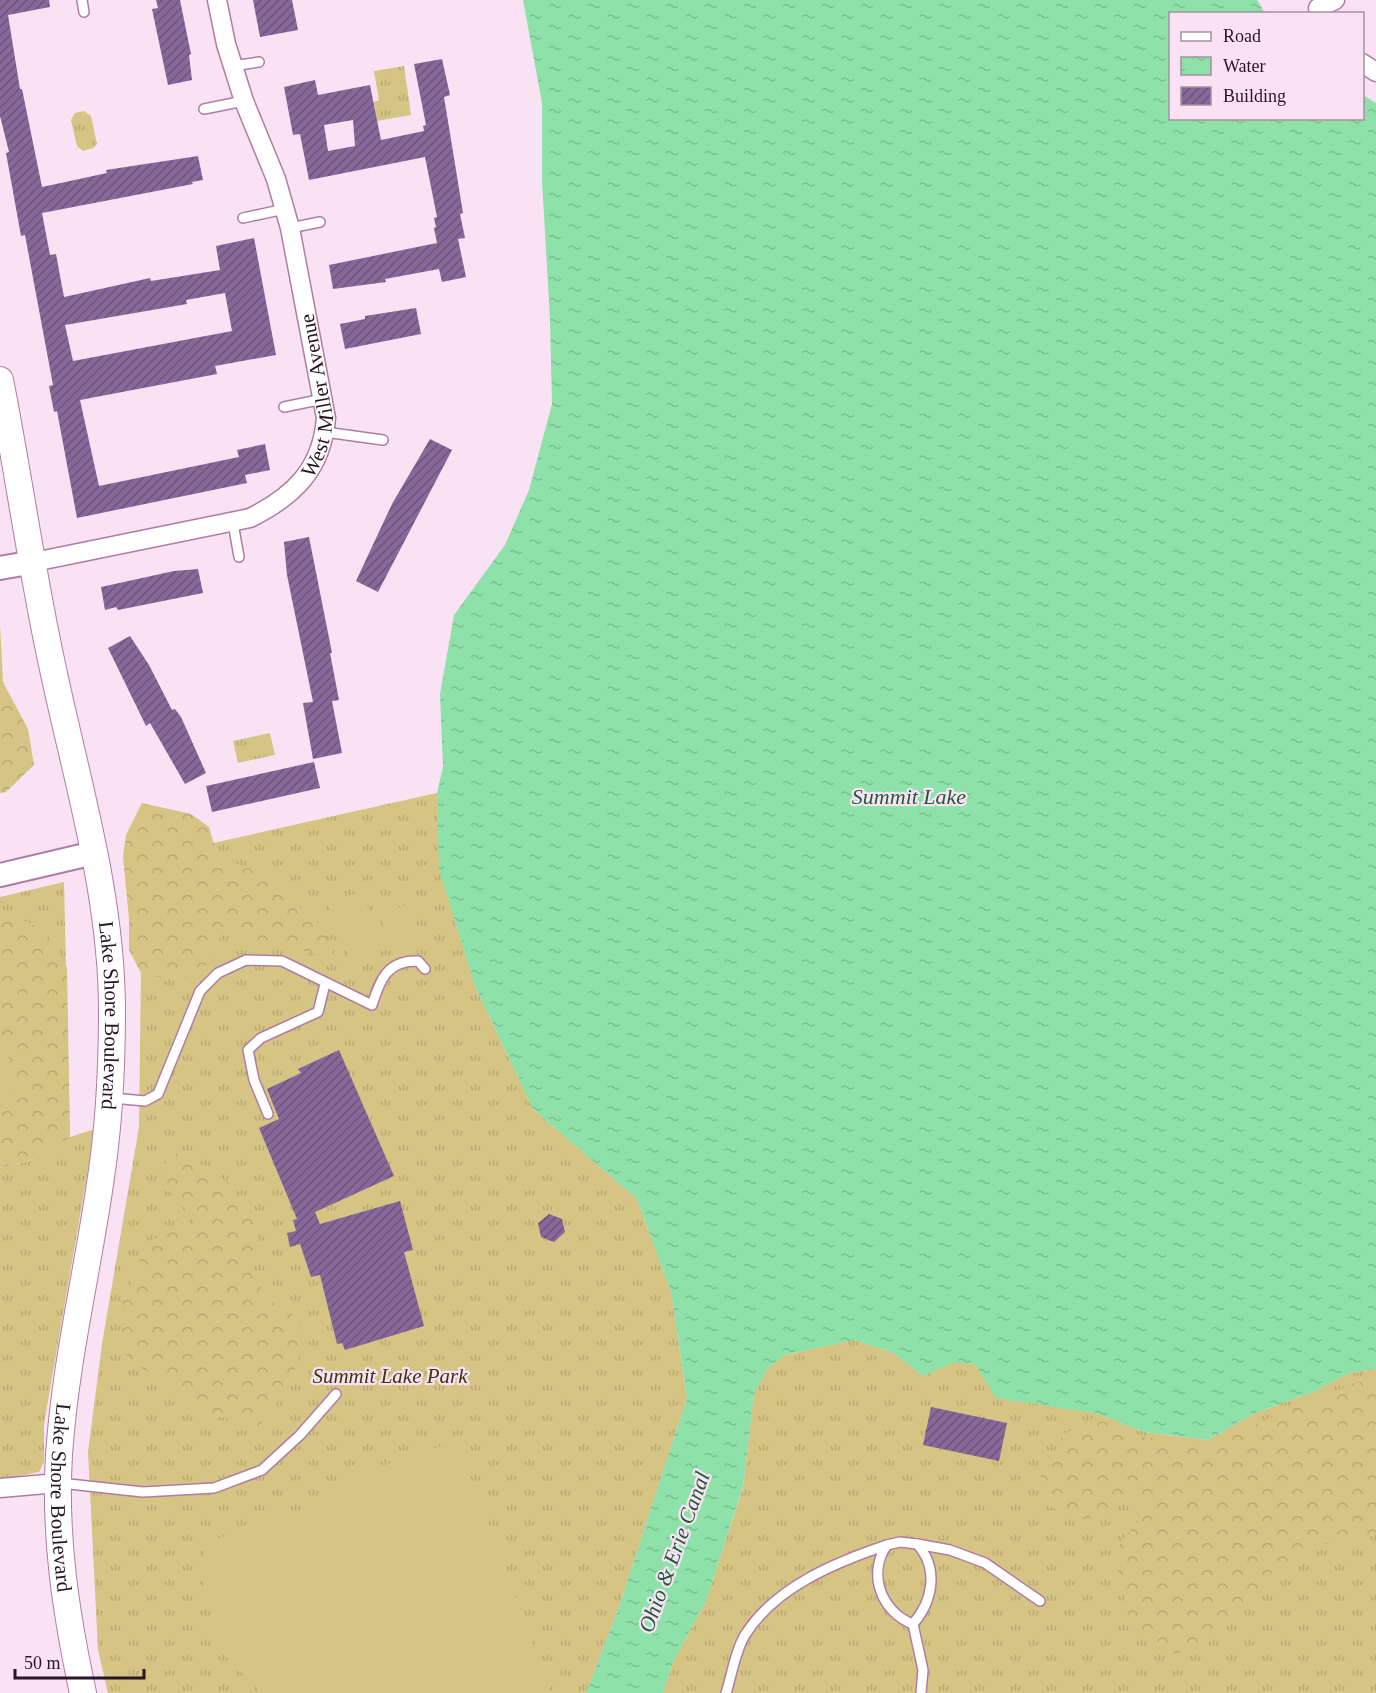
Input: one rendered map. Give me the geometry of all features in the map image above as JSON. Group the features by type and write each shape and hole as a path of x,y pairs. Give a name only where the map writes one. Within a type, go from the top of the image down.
{"main road":[{"name":"Lake Shore Boulevard","path":"0,380 4,422 34,561 50,658 94,854 111,957 110,1098 101,1182 65,1396 58,1483 60,1551 66,1608 83,1693"}],"street":[{"name":"West Miller Avenue","path":"0,568 234,523 271,507 296,489 319,455 326,418 290,228 276,179 244,101 217,0"},
{"path":"1317,7 1335,0"},
{"path":"0,875 94,854"},
{"path":"0,1488 58,1483"}],"lane":[{"path":"82,0 84,12"},
{"path":"233,66 259,62"},
{"path":"204,109 244,101"},
{"path":"243,218 285,209"},
{"path":"290,228 320,222"},
{"path":"284,407 323,399"},
{"path":"325,432 383,440"},
{"path":"234,523 239,557"},
{"path":"110,1098 145,1101 158,1094 200,991 218,973 246,960 282,961 372,1005 385,971 396,964 418,962 425,969"},
{"path":"268,1114 254,1080 248,1050 261,1038 318,1012 325,984"},
{"path":"58,1483 143,1492 214,1488 262,1470 300,1435 336,1394"},
{"path":"726,1693 744,1636 769,1608 803,1581 846,1559 887,1545 900,1542 950,1550 985,1563 1040,1601"},
{"path":"913,1624 921,1614 932,1587 925,1552 917,1544"},
{"path":"887,1545 880,1555 876,1574 880,1590 901,1619 913,1624"},
{"path":"913,1624 923,1670 921,1693"}],"green space":[{"path":"404,66 411,115 377,121 374,102 379,100 374,71"},
{"path":"84,111 91,116 97,144 83,151 77,146 71,120 75,113"},
{"path":"0,624 3,682 28,729 34,765 6,792 0,793"},
{"path":"270,733 275,755 238,763 233,741"},
{"name":"Summit Lake Park","path":"437,793 440,870 475,986 533,1109 637,1199 671,1292 687,1398 618,1610 586,1693 108,1693 98,1650 88,1452 102,1344 139,1127 141,968 128,862"},
{"path":"142,803 191,814 209,827 217,855 250,869 276,875 287,901 312,913 335,952 328,960 292,948 273,946 253,949 245,940 230,933 223,935 213,947 206,967 189,976 159,977 141,973 129,950 129,919 123,856 126,835"},
{"path":"64,882 70,1137 95,1129 44,1424 44,1462 39,1472 0,1480 0,1168 35,1159 0,1149 0,897"},
{"path":"362,891 384,948 350,961 328,903"},
{"path":"409,904 422,938 393,949 379,915"},
{"path":"0,908 33,925 52,940 67,967 70,1137 35,1159 0,1168"},
{"path":"7,1051 15,1088 0,1091 0,1053"},
{"path":"182,1151 229,1183 240,1205 259,1222 256,1251 248,1270 271,1301 290,1311 305,1335 297,1364 287,1386 255,1431 242,1421 215,1416 186,1400 167,1382 131,1362 119,1343 123,1301 147,1243 193,1218 166,1188 162,1169 170,1157"},
{"path":"854,1340 892,1352 923,1376 952,1362 975,1364 1144,1432 1208,1440 1253,1414 1313,1392 1349,1373 1376,1369 1376,1693 663,1693 674,1660 706,1601 743,1487 754,1395 767,1369 785,1355"},
{"path":"1376,1380 1376,1535 1319,1545 1273,1572 1229,1624 1202,1648 1172,1654 1128,1617 1115,1555 1122,1540 1138,1522 1142,1508 1134,1501 1115,1503 1093,1518 1071,1520 1043,1501 1036,1486 1063,1435 1093,1418 1145,1437 1209,1447 1289,1409 1317,1400 1353,1383"},
{"path":"442,1446 463,1456 551,1693 261,1693 223,1653 204,1591 205,1543 305,1509 361,1473"}],"water":[{"name":"Summit Lake","path":"523,0 1257,0 1264,12 1169,12 1169,120 1364,120 1364,96 1376,103 1376,1369 1349,1373 1313,1392 1253,1414 1208,1440 1144,1432 1099,1414 996,1398 975,1364 952,1363 923,1376 892,1352 854,1340 785,1355 767,1369 754,1395 743,1486 706,1601 674,1660 663,1693 586,1693 618,1610 687,1398 671,1292 637,1199 533,1109 475,986 439,869 437,793 443,767 440,694 454,615 505,545 529,490 552,404 550,319 542,181 542,103"}],"building":[{"path":"0,0 49,0 50,7 8,15 20,89 22,89 42,187 107,173 106,170 198,156 203,180 192,182 193,184 42,213 50,255 56,254 64,297 150,278 151,281 220,270 216,246 254,238 276,355 215,366 217,374 80,400 99,486 239,457 237,450 265,444 270,470 245,475 247,483 77,518 57,411 54,412 49,386 53,385 25,235 21,236 6,153 9,152 0,116","holes":["225,293 232,331 73,361 65,325 187,304 186,300"]},
{"path":"156,0 180,0 191,54 189,55 192,80 168,85 152,9 158,8"},
{"path":"253,0 292,0 298,30 260,37"},
{"path":"442,59 450,95 444,97 463,213 460,214 465,238 458,239 466,277 442,282 439,269 385,279 386,282 333,289 329,265 437,243 434,218 437,217 425,157 309,180 300,134 293,135 284,87 315,80 318,95 370,85 381,140 424,131 423,126 426,125 414,64","holes":["353,120 355,146 328,151 324,125"]},
{"path":"416,308 421,334 345,349 340,324 365,319 365,316"},
{"path":"430,439 452,450 378,592 356,581 392,504"},
{"path":"309,537 332,653 330,653 339,700 332,701 342,753 313,759 303,703 313,702 287,575 284,542"},
{"path":"198,569 203,593 118,610 116,607 105,610 101,587 174,571"},
{"path":"130,636 149,665 172,710 175,709 181,717 206,773 185,784 150,723 146,726 108,648"},
{"path":"314,762 320,788 212,812 206,786"},
{"path":"339,1050 394,1176 315,1212 320,1224 400,1201 413,1250 404,1252 424,1326 345,1350 342,1343 337,1344 320,1275 311,1277 300,1244 290,1247 287,1233 296,1231 293,1220 297,1219 259,1128 279,1119 267,1089 301,1073 298,1069"},
{"path":"549,1214 562,1219 565,1232 554,1242 541,1237 538,1223"},
{"path":"931,1407 1007,1423 999,1461 923,1445"}],"water label":[{"name":"Ohio & Erie Canal","path":"674,1552"}]}
